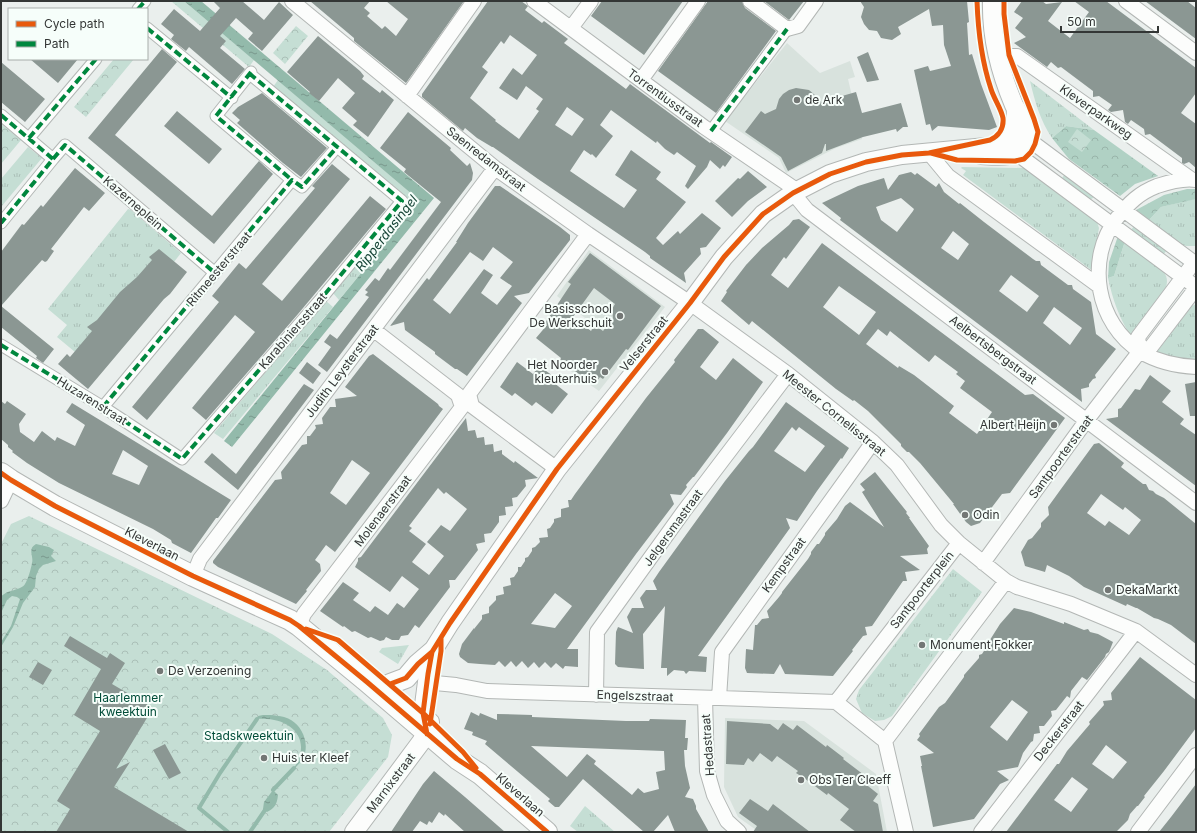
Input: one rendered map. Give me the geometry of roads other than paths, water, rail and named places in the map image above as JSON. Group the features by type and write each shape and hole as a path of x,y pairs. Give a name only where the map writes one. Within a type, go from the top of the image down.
{"main road":[{"name":"Kleverlaan","path":"6,476 55,506 193,576 290,620 367,682 427,723"},
{"name":"Kleverlaan","path":"299,626 338,640 390,684 427,723 457,759 480,774 546,832"},
{"path":"390,684 406,678 436,645"}],"street":[{"name":"Saenredamstraat","path":"292,1 495,168 588,234 690,303"},
{"path":"407,96 474,1"},
{"name":"Torrentiusstraat","path":"534,1 796,192"},
{"path":"571,28 591,1"},
{"path":"641,80 698,1"},
{"path":"750,1 787,29"},
{"path":"711,131 787,29 798,26 816,1"},
{"path":"992,1 997,56 1004,81 1016,108 1027,127 1023,145 1024,159 1196,287"},
{"path":"1126,1 1196,53"},
{"path":"148,29 232,98"},
{"name":"Kleverparkweg","path":"997,56 1017,56 1193,179"},
{"path":"29,138 95,60"},
{"path":"251,73 337,147 302,187 216,116 232,98 251,73"},
{"path":"929,153 997,146 1008,141 1012,137 1015,127 1016,108"},
{"path":"1,115 53,159 1,223"},
{"name":"Kazerneplein","path":"53,159 65,145 215,273"},
{"path":"929,153 1004,156 1023,145"},
{"path":"1023,145 1124,209 1195,262 1138,337 1140,351"},
{"name":"Karabiniersstraat","path":"182,459 325,294 402,201 337,147"},
{"path":"929,153 948,176 1099,286"},
{"name":"Velserstraat","path":"427,723 436,645 450,623 557,469 690,303 724,257 763,214 796,192 830,174 866,162 902,155 929,153"},
{"name":"Judith Leysterstraat","path":"193,576 200,559 495,168"},
{"name":"Kleverparkweg","path":"1193,179 1168,182 1147,190 1129,203 1112,224 1104,241 1098,263 1099,286 1104,306 1112,323 1125,339 1140,351 1158,360 1177,366 1196,367"},
{"name":"Ritmeesterstraat","path":"103,407 292,180"},
{"name":"Aelbertsbergstraat","path":"796,192 807,210 1196,503"},
{"name":"Molenaerstraat","path":"299,626 304,614 588,234"},
{"name":"Santpoorterstraat","path":"982,562 1086,421 1140,351 1151,347 1196,287"},
{"name":"Meester Cornelisstraat","path":"690,303 788,374 873,442 897,465 941,525 958,543"},
{"path":"374,330 557,469"},
{"name":"Huzarenstraat","path":"1,345 103,407 182,459"},
{"name":"Jelgersmastraat","path":"596,695 597,632 684,511 788,374"},
{"name":"Kempstraat","path":"712,698 722,652 873,442"},
{"path":"1,501 6,476"},
{"name":"Santpoorterplein","path":"836,702 958,543 1006,581"},
{"path":"885,741 1006,581 1017,587 1071,604 1136,631 1196,675"},
{"name":"Deckerstraat","path":"981,832 1136,631"},
{"name":"Velserstraat","path":"427,723 441,651 436,645"},
{"name":"Engelszstraat","path":"435,683 456,685 487,691 836,702"},
{"name":"Hedastraat","path":"712,698 707,764 709,777 714,795 728,821 739,832"},
{"path":"836,702 885,741 906,832"},
{"name":"Marnixstraat","path":"354,832 427,723"},
{"path":"1138,832 1196,755"}],"water":[{"path":"184,1 201,1 434,198 232,447 224,441 420,201"},
{"path":"36,544 49,547 54,550 51,556 56,561 43,565 39,569 36,576 35,587 23,603 13,627 1,647 1,642 11,626 20,599 12,596 7,600 1,613 1,597 4,594 20,588 25,584 32,563 31,550"},
{"path":"263,715 288,718 299,727 304,737 306,748 303,758 295,768 301,747 299,738 295,731 288,725 279,721 257,719 258,716"},
{"path":"273,790 278,795 277,801 274,807 267,812 263,809 264,802"}],"waterway":[{"path":"228,832 199,808 220,773 257,719"},
{"path":"273,790 294,768"},
{"path":"250,832 265,810"}],"place":[{"name":"de Ark","path":"797,100"},
{"name":"Basisschool De Werkschuit","path":"620,316"},
{"name":"Het Noorder kleuterhuis","path":"605,372"},
{"name":"Albert Heijn","path":"1054,425"},
{"name":"Odin","path":"965,515"},
{"name":"DekaMarkt","path":"1108,590"},
{"name":"Monument Fokker","path":"922,645"},
{"name":"De Verzoening","path":"160,671"},
{"name":"Huis ter Kleef","path":"264,758"},
{"name":"Obs Ter Cleeff","path":"801,780"}],"water label":[{"name":"Ripperdasingel","path":"386,233"}],"park label":[{"name":"Haarlemmer kweektuin","path":"128,705"},
{"name":"Stadskweektuin","path":"249,736"}]}
